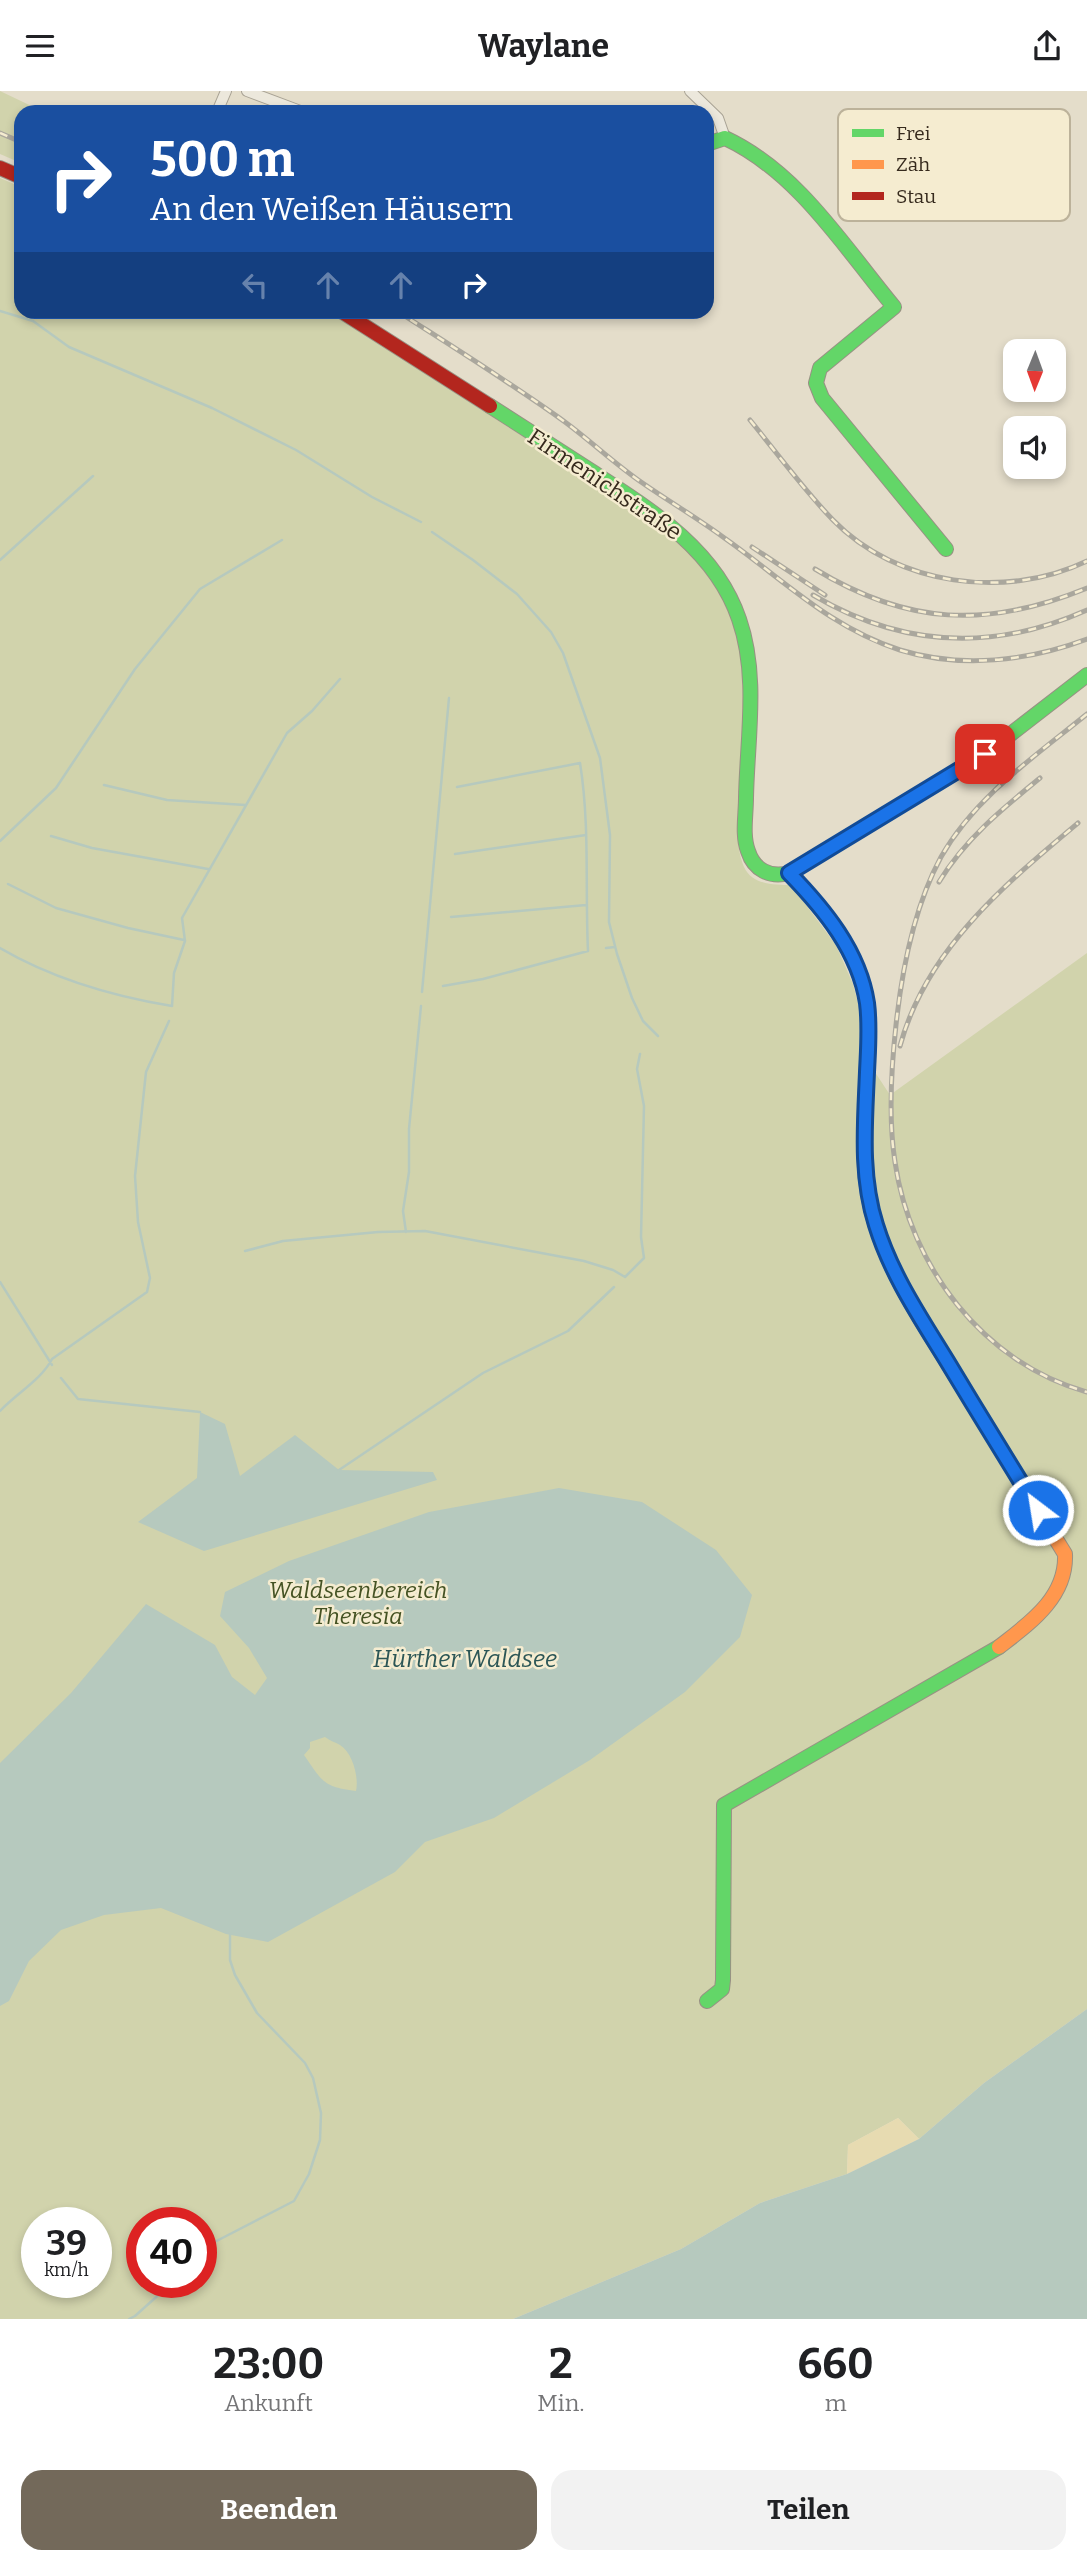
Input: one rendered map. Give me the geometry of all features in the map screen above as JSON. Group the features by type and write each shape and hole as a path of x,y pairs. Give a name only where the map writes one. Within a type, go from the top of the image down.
{"street":[{"path":"247,91 284,105"},
{"path":"690,91 705,105"},
{"path":"714,114 725,138 763,157 787,177 894,307 820,367 816,383 822,398 946,549"},
{"path":"714,142 725,138"},
{"name":"Firmenichstraße","path":"353,319 650,509 679,532 705,559 736,610 751,668 746,846 751,861 759,870 773,876 789,873"},
{"path":"707,2001 722,1989 723,1980 724,1805 996,1649 1048,1605 1066,1575 1068,1566 1065,1554 918,1314 886,1252 868,1196 864,1137 869,1025 861,978 850,953 826,914 789,873 985,754 1087,675"}],"green space":[{"path":"0,91 29,105 14,105 14,160 0,154"},
{"name":"Waldseenbereich Theresia","path":"0,178 14,184 14,319 339,319 661,526 687,551 719,594 739,644 744,680 744,716 738,828 744,867 758,881 791,885 836,945 853,984 860,1011 863,1054 890,1095 1087,953 1087,2009 984,2083 919,2139 898,2118 848,2145 847,2174 760,2203 681,2249 513,2319 0,2319"}],"sand":[{"path":"898,2118 919,2139 847,2174 848,2145"}],"water":[{"path":"200,1412 225,1424 240,1476 295,1435 339,1470 433,1472 437,1480 204,1551 138,1522 197,1478"},
{"name":"Hürther Waldsee","path":"559,1488 642,1502 716,1550 752,1595 740,1637 685,1692 590,1760 494,1818 425,1842 395,1872 268,1942 226,1934 161,1908 104,1915 61,1930 29,1961 9,2001 0,2006 0,1763 71,1693 146,1604 215,1645 232,1677 255,1695 267,1678 249,1648 220,1616 225,1592 289,1561 429,1512","holes":["325,1737 345,1749 352,1760 356,1773 356,1791 336,1787 324,1781 304,1755 310,1748 310,1742"]},
{"path":"1087,2009 1087,2319 513,2319 681,2249 760,2203 847,2174 919,2139 984,2083"}],"waterway":[{"path":"0,311 14,315"},
{"path":"26,319 69,347 212,408 296,450 372,497 421,522"},
{"path":"0,560 93,476"},
{"path":"432,532 517,594 551,632 563,653 600,758 610,835 609,922 632,998 643,1021 658,1036"},
{"path":"0,841 56,788 135,669 200,589 282,540"},
{"path":"0,948 41,969 83,985 172,1006 174,973 185,941 182,918 287,733 312,711 340,679"},
{"path":"422,992 449,698"},
{"path":"443,986 483,979 588,951 586,833 580,763 457,787"},
{"path":"104,785 167,800 245,805"},
{"path":"455,854 586,835"},
{"path":"51,836 92,848 208,869"},
{"path":"8,884 56,908 184,940"},
{"path":"451,917 586,905"},
{"path":"606,948 615,947"},
{"path":"406,1232 403,1211 409,1172 409,1129 421,1006"},
{"path":"0,1411 35,1380 52,1359 147,1292 150,1278 138,1222 135,1176 146,1072 169,1021"},
{"path":"245,1251 283,1241 378,1232 425,1231 584,1261 613,1270 625,1277 644,1258 641,1237 644,1106 637,1069 640,1054"},
{"path":"0,1282 52,1365"},
{"path":"339,1470 483,1373 568,1331 614,1287"},
{"path":"61,1378 78,1399 200,1412"},
{"path":"217,2241 294,2201 309,2174 320,2140 321,2113 313,2078 305,2063 257,2013 235,1975 230,1960 230,1935"},
{"path":"129,2319 155,2298"}],"railway":[{"path":"0,133 14,139"},
{"path":"410,319 545,408 634,477 713,530 807,601 874,640 923,656 971,661 1042,653 1087,639"},
{"path":"750,420 833,520 859,542 888,560 920,572 954,580 988,583 1055,573 1087,561"},
{"path":"752,547 825,595"},
{"path":"815,569 849,588 882,601 948,615 981,615 1015,610 1087,588"},
{"path":"813,595 880,625 914,634 948,638 1017,633 1052,624 1087,610"},
{"path":"1087,714 1026,762 988,797 955,835 941,857 923,896 906,960 894,1042 891,1111 895,1162 903,1201 917,1238 935,1273 958,1305 985,1334 1015,1358 1050,1378 1087,1392"},
{"path":"939,882 972,838 1040,778"},
{"path":"900,1046 912,1011 928,979 948,950 996,895 1078,823"}],"traffic: fast":[{"path":"714,142 725,138 775,170 838,236 894,307 820,368 816,383 822,398 946,549"},
{"path":"490,406 656,515 696,551 714,571 728,594 739,619 749,663 745,838 751,858 764,871 775,874 789,873 985,754 1087,675"},
{"path":"789,873 838,932 856,966 869,1019 864,1138 865,1174 871,1209 897,1278 960,1383"},
{"path":"707,2001 722,1989 723,1980 724,1805 999,1647"}],"traffic: slow":[{"path":"960,1383 1065,1554 1064,1569 1053,1596 1034,1618 999,1647"}],"traffic: jam":[{"path":"0,168 14,174"},
{"path":"354,319 490,406"}],"route":[{"path":"985,754 789,873 838,931 861,978 869,1025 864,1137 868,1196 886,1252 918,1314 1038,1510"}]}
